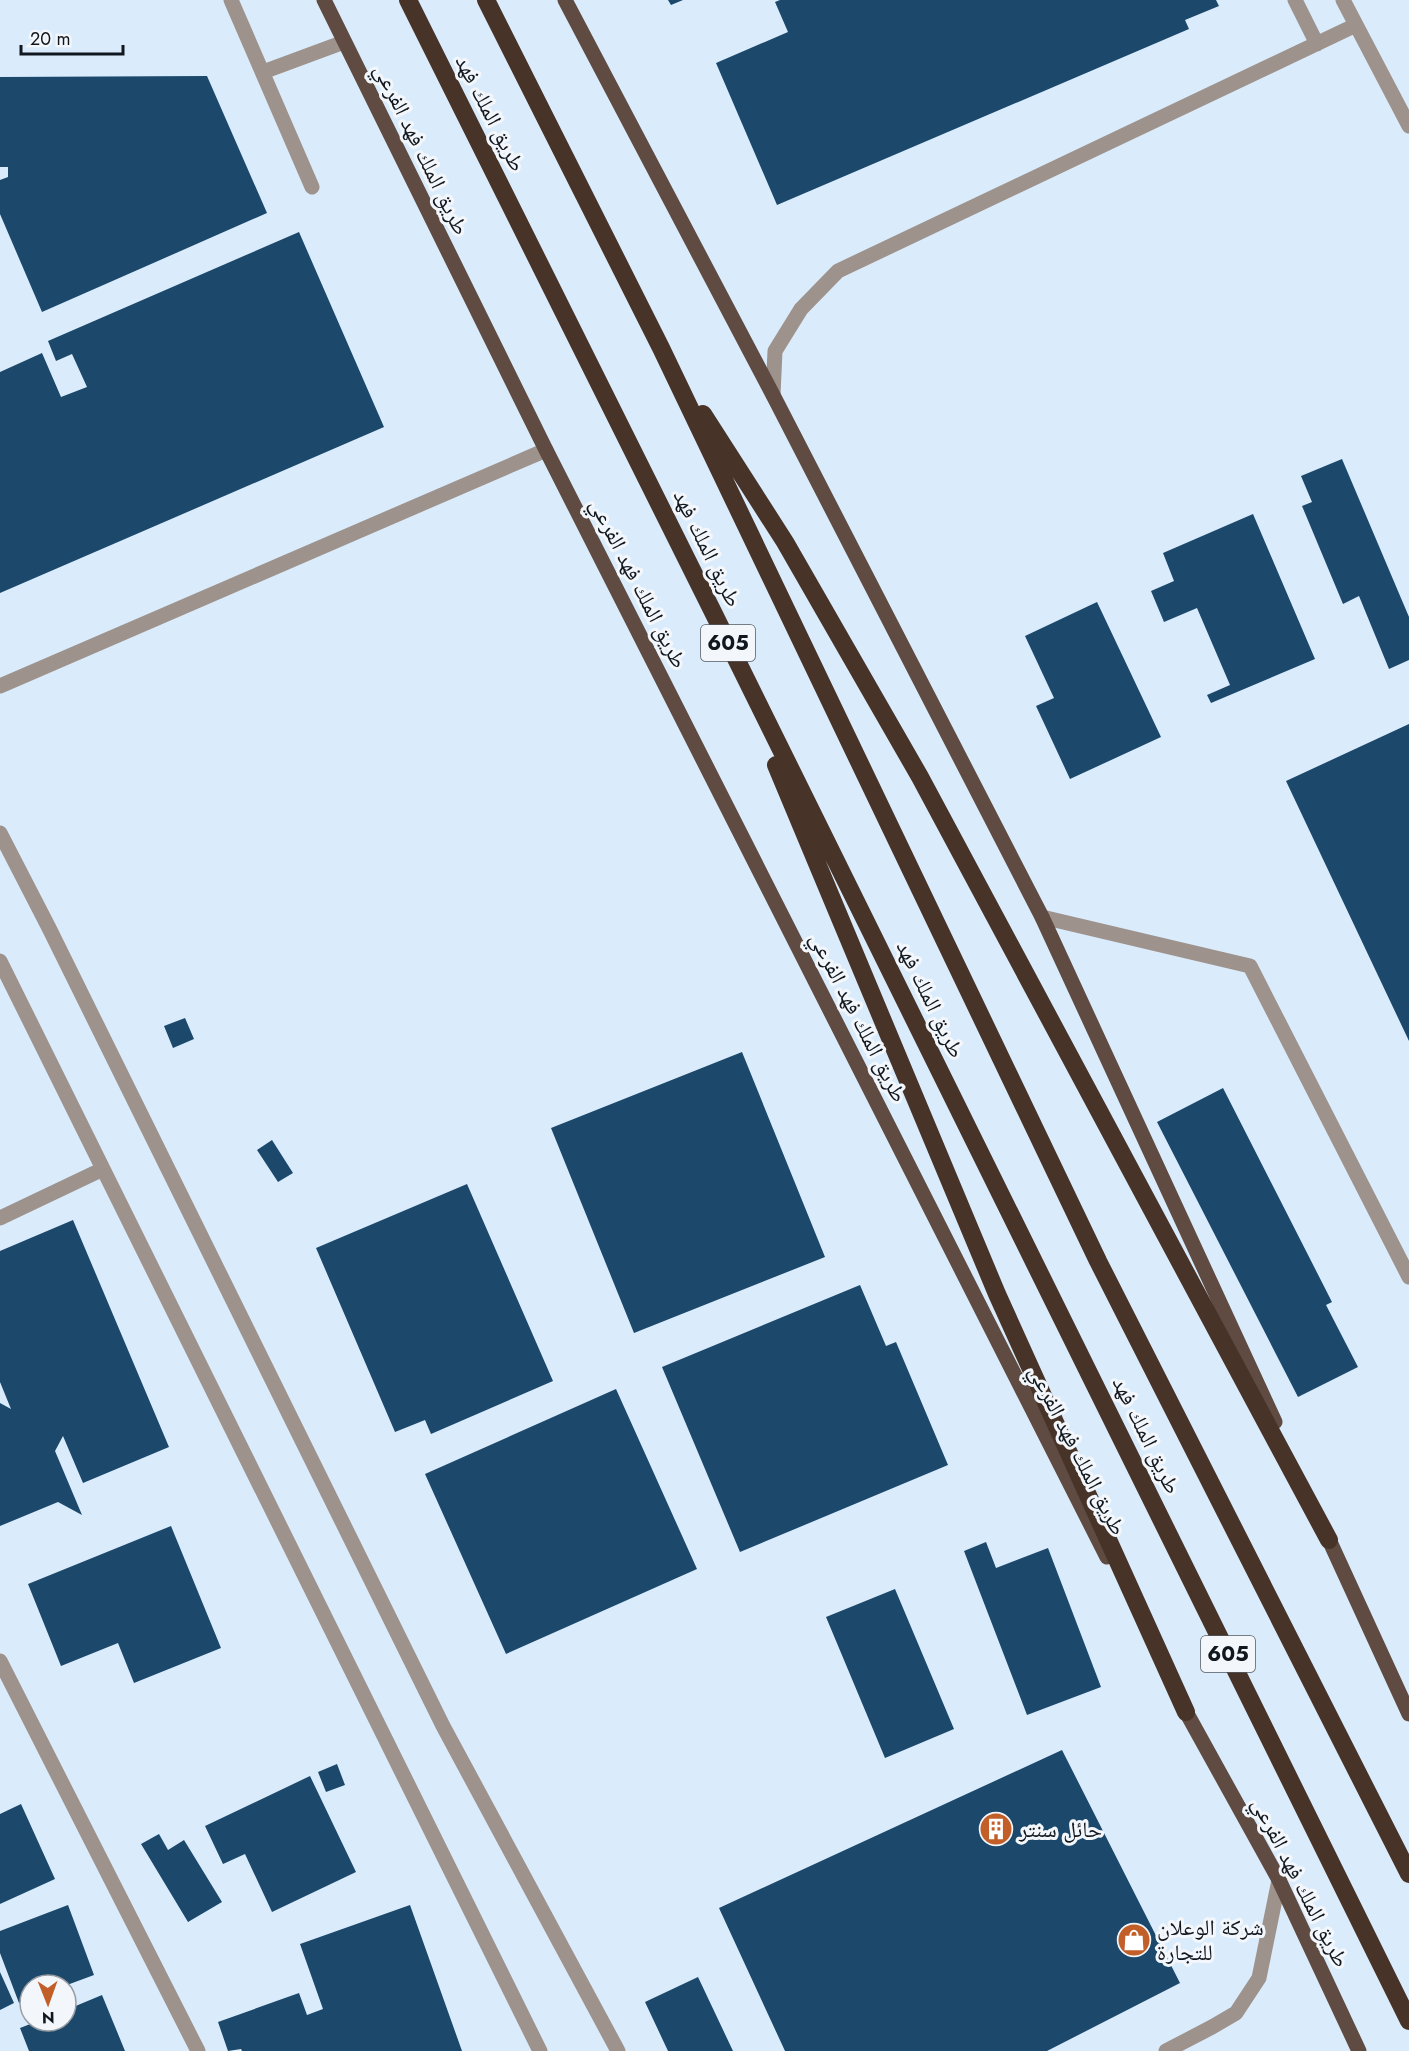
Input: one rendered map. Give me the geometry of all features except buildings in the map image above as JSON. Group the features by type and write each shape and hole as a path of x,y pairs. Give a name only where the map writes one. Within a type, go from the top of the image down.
{"highway":[{"name":"طريق الملك فهد","path":"408,0 1409,2021"},
{"name":"طريق الملك فهد","path":"486,0 661,348 1098,1261 1409,1874"},
{"path":"661,348 785,542 920,777 1329,1540"},
{"path":"711,608 997,1294 1186,1712"}],"main road":[{"name":"طريق الملك فهد الفرعي","path":"324,0 546,450 1186,1712 1279,1880 1359,2051"},
{"path":"565,0 773,394 1042,916 1409,1714"}],"street":[{"path":"231,0 312,187"},
{"path":"1295,0 1317,44"},
{"path":"1343,0 1409,126"},
{"path":"773,394 776,351 801,309 838,271 1356,25"},
{"path":"263,72 344,42"},
{"path":"0,686 546,450"},
{"path":"0,833 443,1726 618,2051"},
{"path":"1042,916 1250,966 1409,1277"},
{"path":"0,962 534,2049"},
{"path":"0,1218 103,1169"},
{"path":"0,1661 198,2051"},
{"path":"1166,2051 1236,2013 1259,1978 1279,1880"}],"place":[{"name":"حائل سنتر","path":"996,1829"},
{"name":"شركة الوعلان للتجارة","path":"1134,1940"}]}
